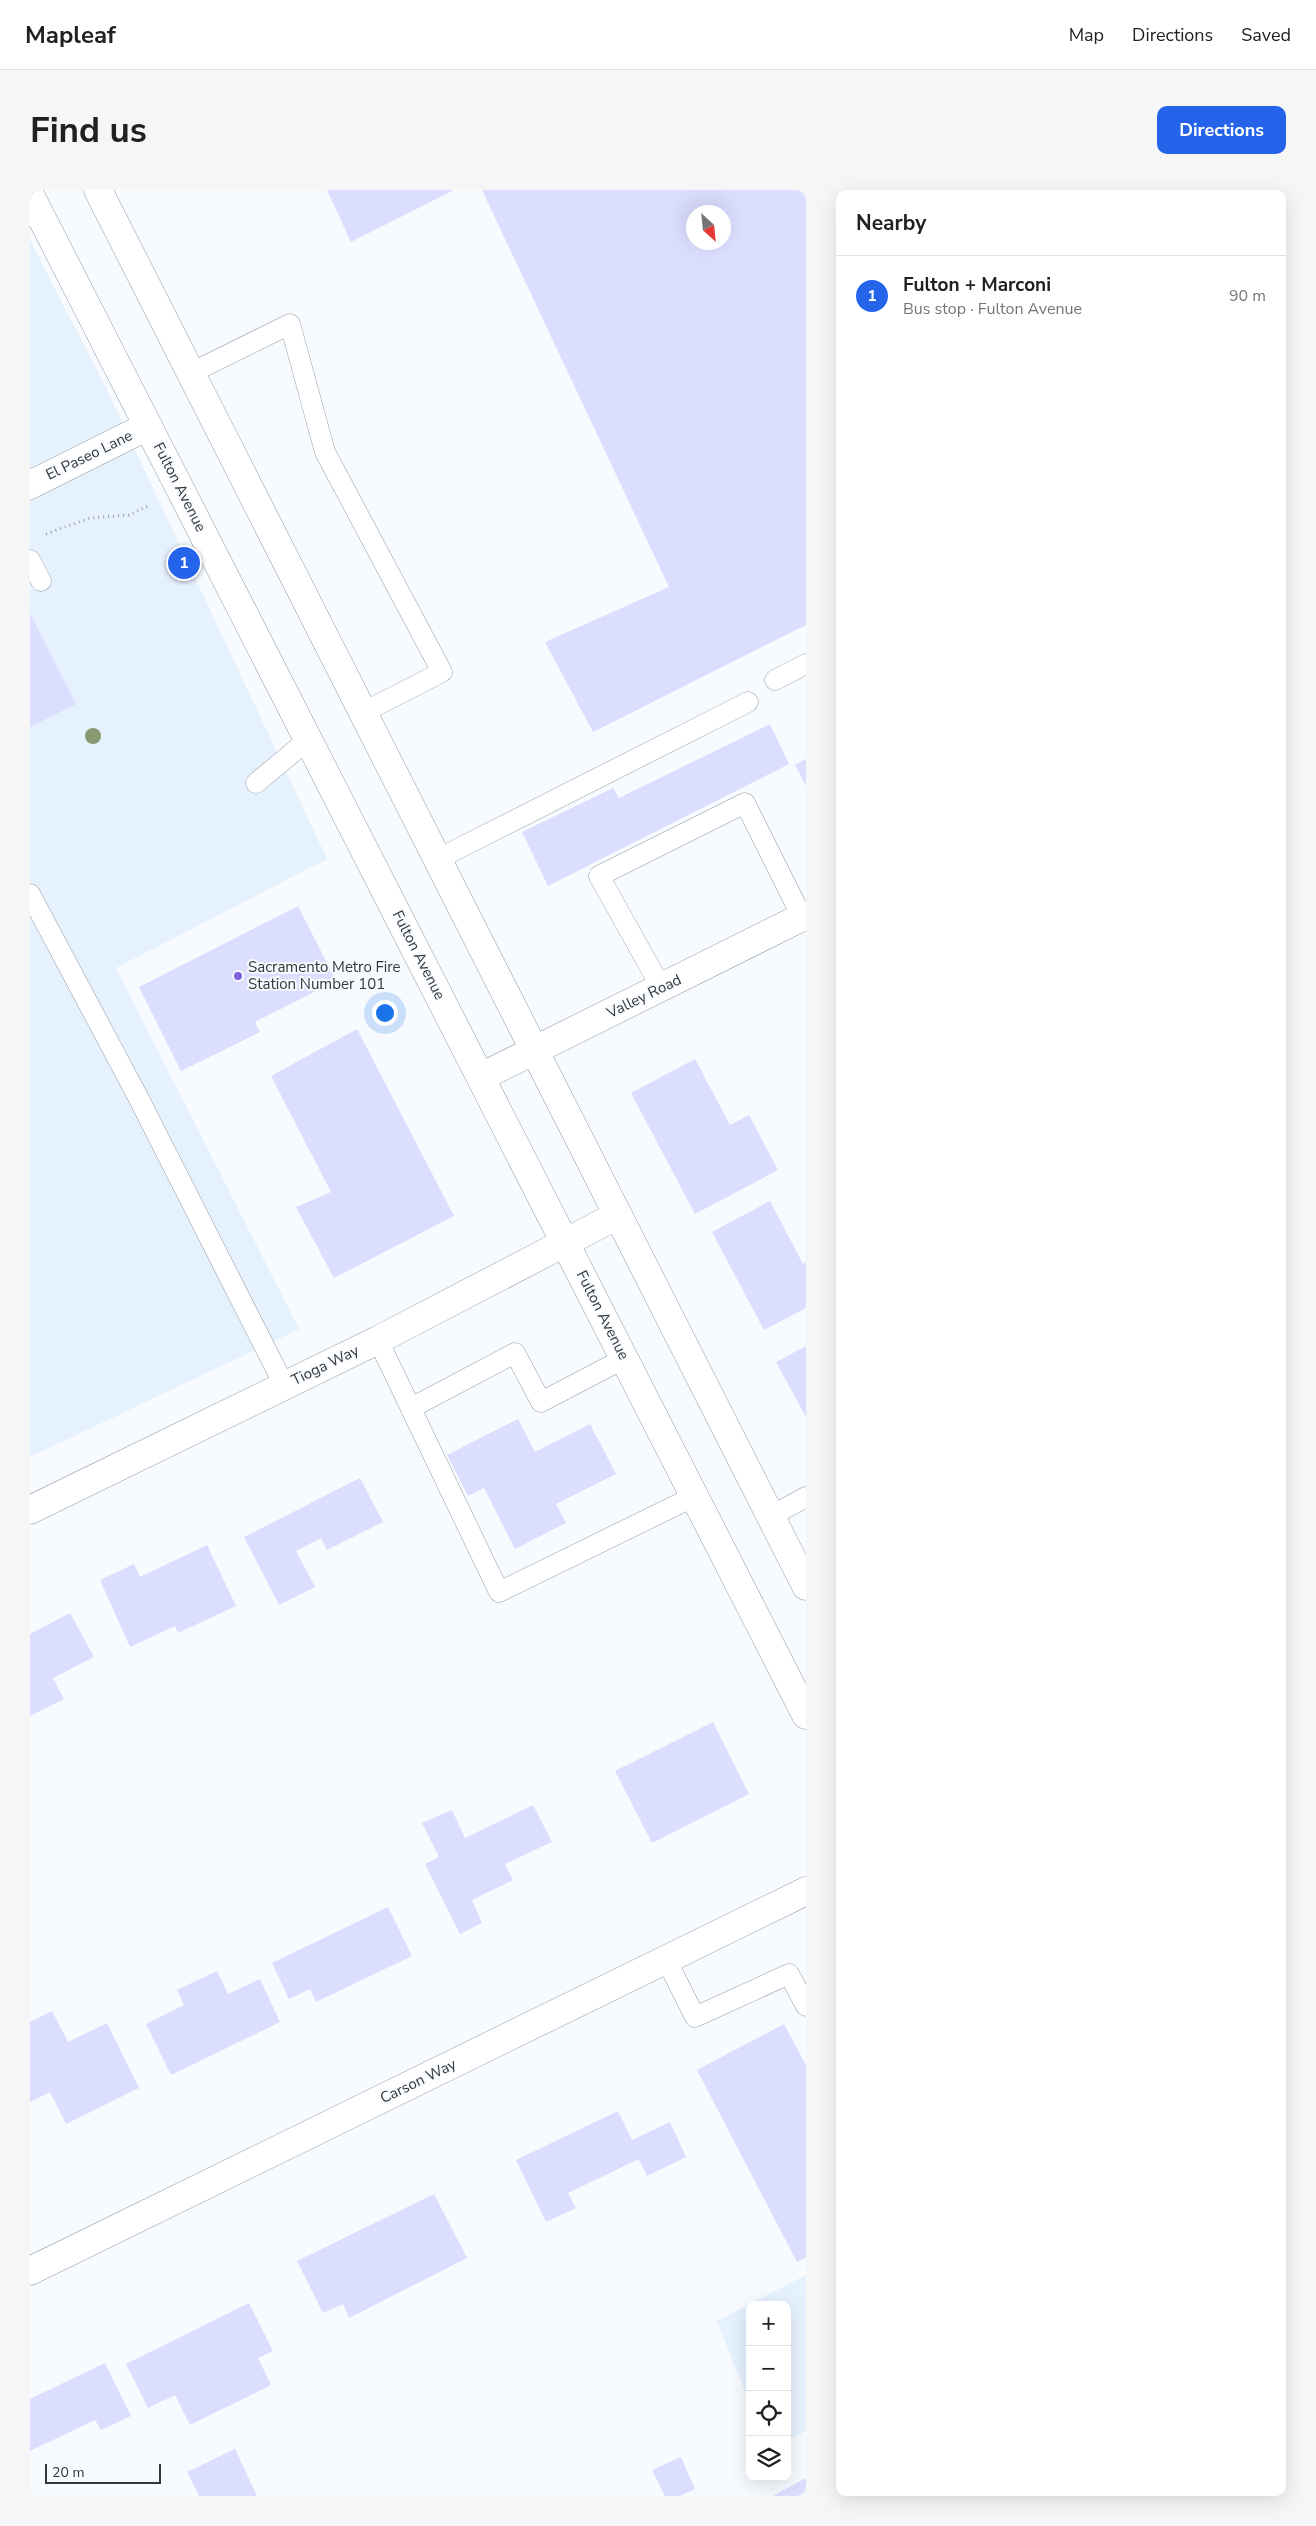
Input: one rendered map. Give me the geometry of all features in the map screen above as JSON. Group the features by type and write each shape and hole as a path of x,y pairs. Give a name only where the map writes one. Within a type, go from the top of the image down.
{"main road":[{"path":"98,190 806,1586"},
{"name":"Fulton Avenue","path":"30,195 806,1715"},
{"name":"El Paseo Lane","path":"30,485 148,426"},
{"name":"Valley Road","path":"481,1077 804,916"},
{"name":"Tioga Way","path":"30,1510 378,1340 618,1215"},
{"name":"Carson Way","path":"30,2271 806,1891"}],"lane":[{"path":"191,373 290,324 325,452 442,672 364,712"},
{"path":"30,560 41,581"},
{"path":"775,680 806,664"},
{"path":"438,859 748,702"},
{"path":"256,783 309,740"},
{"path":"660,987 598,876 745,803 804,916"},
{"path":"30,894 138,1097 284,1385"},
{"path":"378,1340 498,1592 695,1496"},
{"path":"411,1408 515,1353 541,1402 625,1358"},
{"path":"771,1516 806,1497"},
{"path":"666,1959 695,2017 790,1974 806,2006"}],"path":[{"path":"40,536 90,518 129,515 155,503"}],"shaded area":[{"path":"30,240 106,388 327,859 116,968 299,1329 30,1457"},
{"path":"806,2275 806,2431 791,2438 791,2301 756,2301"},
{"path":"746,2306 746,2394 717,2321"}],"building":[{"path":"327,190 454,190 351,242"},
{"path":"482,190 806,190 806,625 593,732 545,642 669,587"},
{"path":"30,613 76,704 30,727"},
{"path":"770,724 789,764 548,886 522,832 613,788 619,798"},
{"path":"806,759 806,786 795,765"},
{"path":"298,906 336,981 255,1022 260,1032 181,1071 139,987"},
{"path":"357,1029 454,1216 334,1278 296,1207 331,1192 271,1076"},
{"path":"695,1059 730,1125 749,1115 778,1170 695,1214 631,1093"},
{"path":"770,1201 803,1264 806,1262 806,1308 764,1330 712,1232"},
{"path":"806,1346 806,1417 776,1362"},
{"path":"518,1419 535,1452 590,1424 616,1474 556,1504 566,1523 515,1549 484,1488 468,1496 447,1455"},
{"path":"360,1478 383,1522 327,1550 321,1538 296,1551 315,1587 279,1605 244,1537"},
{"path":"207,1545 236,1606 178,1633 175,1626 130,1647 100,1580 134,1564 140,1577"},
{"path":"70,1613 94,1657 53,1678 64,1699 30,1716 30,1634"},
{"path":"713,1722 749,1794 652,1843 615,1771"},
{"path":"533,1805 552,1842 505,1864 513,1880 472,1900 482,1923 460,1934 425,1864 439,1857 422,1823 452,1810 465,1838"},
{"path":"388,1907 412,1956 316,2002 310,1989 289,1999 272,1963"},
{"path":"217,1971 228,1994 260,1979 280,2022 171,2075 146,2024 184,2005 177,1990"},
{"path":"52,2011 68,2042 107,2023 139,2088 66,2124 50,2092 30,2102 30,2022"},
{"path":"784,2024 806,2065 806,2257 797,2262 697,2070"},
{"path":"618,2111 632,2140 670,2122 686,2157 647,2176 639,2159 568,2193 576,2208 546,2222 516,2160"},
{"path":"434,2194 467,2258 349,2318 343,2304 323,2313 297,2261"},
{"path":"249,2303 273,2351 258,2358 271,2385 190,2425 175,2395 148,2408 126,2364"},
{"path":"105,2363 131,2416 101,2430 95,2420 30,2451 30,2399"},
{"path":"235,2449 257,2496 199,2496 187,2472"},
{"path":"681,2457 695,2489 680,2496 665,2496 652,2470"},
{"path":"806,2478 806,2496 773,2496"}],"place":[{"name":"Fulton + Marconi","path":"184,563"},
{"name":"Sacramento Metro Fire Station Number 101","path":"238,976"}]}
